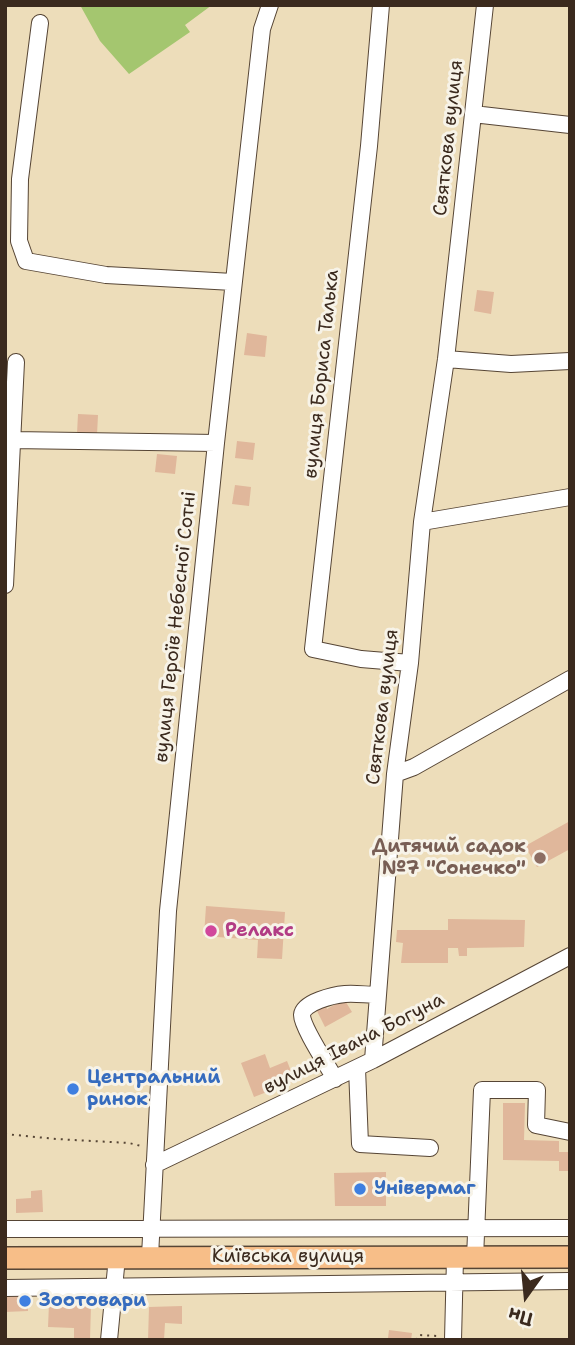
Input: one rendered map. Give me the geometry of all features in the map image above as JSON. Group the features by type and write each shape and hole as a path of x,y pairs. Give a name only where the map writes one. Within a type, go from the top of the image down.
{"main road":[{"name":"Київська вулиця","path":"5,1258 570,1257"}],"street":[{"name":"вулиця Героїв Небесної Сотні","path":"150,1256 168,911 233,282 262,29 270,5"},
{"name":"вулиця Бориса Талька","path":"381,5 369,146 313,649 361,659 410,663"},
{"name":"Святкова вулиця","path":"373,1060 395,774 410,663 422,522 446,359 485,5"},
{"path":"40,23 20,179 19,241 26,261 106,275 233,282"},
{"path":"473,114 570,125"},
{"path":"446,359 511,364 570,361"},
{"path":"5,585 16,362"},
{"path":"12,440 216,443"},
{"path":"422,522 570,497"},
{"path":"395,774 414,767 570,679"},
{"name":"вулиця Івана Богуна","path":"155,1158 335,1079 570,956"},
{"path":"335,1079 308,1032 302,1017 304,1009 317,1001 344,994 378,995"},
{"path":"357,1068 360,1144 430,1148"},
{"path":"453,1339 455,1283 476,1228 482,1090 537,1090 536,1125 570,1132"},
{"path":"5,1229 570,1228"},
{"path":"109,1340 117,1257"},
{"path":"5,1288 570,1281"}],"path":[{"path":"5,1133 129,1143 155,1158"},
{"path":"416,1340 419,1335 453,1339"},
{"path":"193,1339 205,1340"}],"green space":[{"path":"80,5 212,5 185,25 190,32 129,74 100,41"}],"building":[{"path":"477,290 494,292 491,314 474,311"},
{"path":"247,333 267,336 265,357 244,355"},
{"path":"78,414 98,415 97,435 77,434"},
{"path":"237,441 255,443 253,460 235,458"},
{"path":"157,454 177,456 175,474 155,472"},
{"path":"235,485 251,487 249,506 232,504"},
{"path":"570,821 570,849 537,867 525,846"},
{"path":"206,906 285,912 282,959 257,958 258,940 204,936"},
{"path":"448,919 525,920 524,947 467,948 467,956 459,956 458,948 448,948 448,963 401,963 403,943 396,942 397,930 448,930"},
{"path":"344,999 352,1012 325,1027 316,1009 325,1004 327,1009"},
{"path":"265,1054 270,1068 287,1061 295,1081 254,1097 241,1063"},
{"path":"503,1103 525,1103 524,1140 559,1141 559,1152 570,1152 570,1171 559,1171 559,1161 503,1160"},
{"name":"Універмаг","path":"386,1172 386,1206 335,1206 334,1173"},
{"path":"42,1190 43,1212 16,1213 16,1199 31,1198 31,1191"},
{"path":"5,1296 28,1296 28,1311 5,1312"},
{"path":"49,1304 91,1305 90,1340 74,1340 74,1328 48,1327"},
{"path":"182,1306 182,1324 165,1323 164,1340 148,1340 149,1307"},
{"path":"389,1330 412,1333 411,1340 388,1338"}],"place":[{"name":"Дитячий садок №7 \"Сонечко\"","path":"540,858"},
{"name":"Релакс","path":"211,931"},
{"name":"Центральний ринок","path":"73,1089"},
{"name":"Універмаг","path":"360,1189"},
{"name":"Зоотовари","path":"25,1301"}]}
